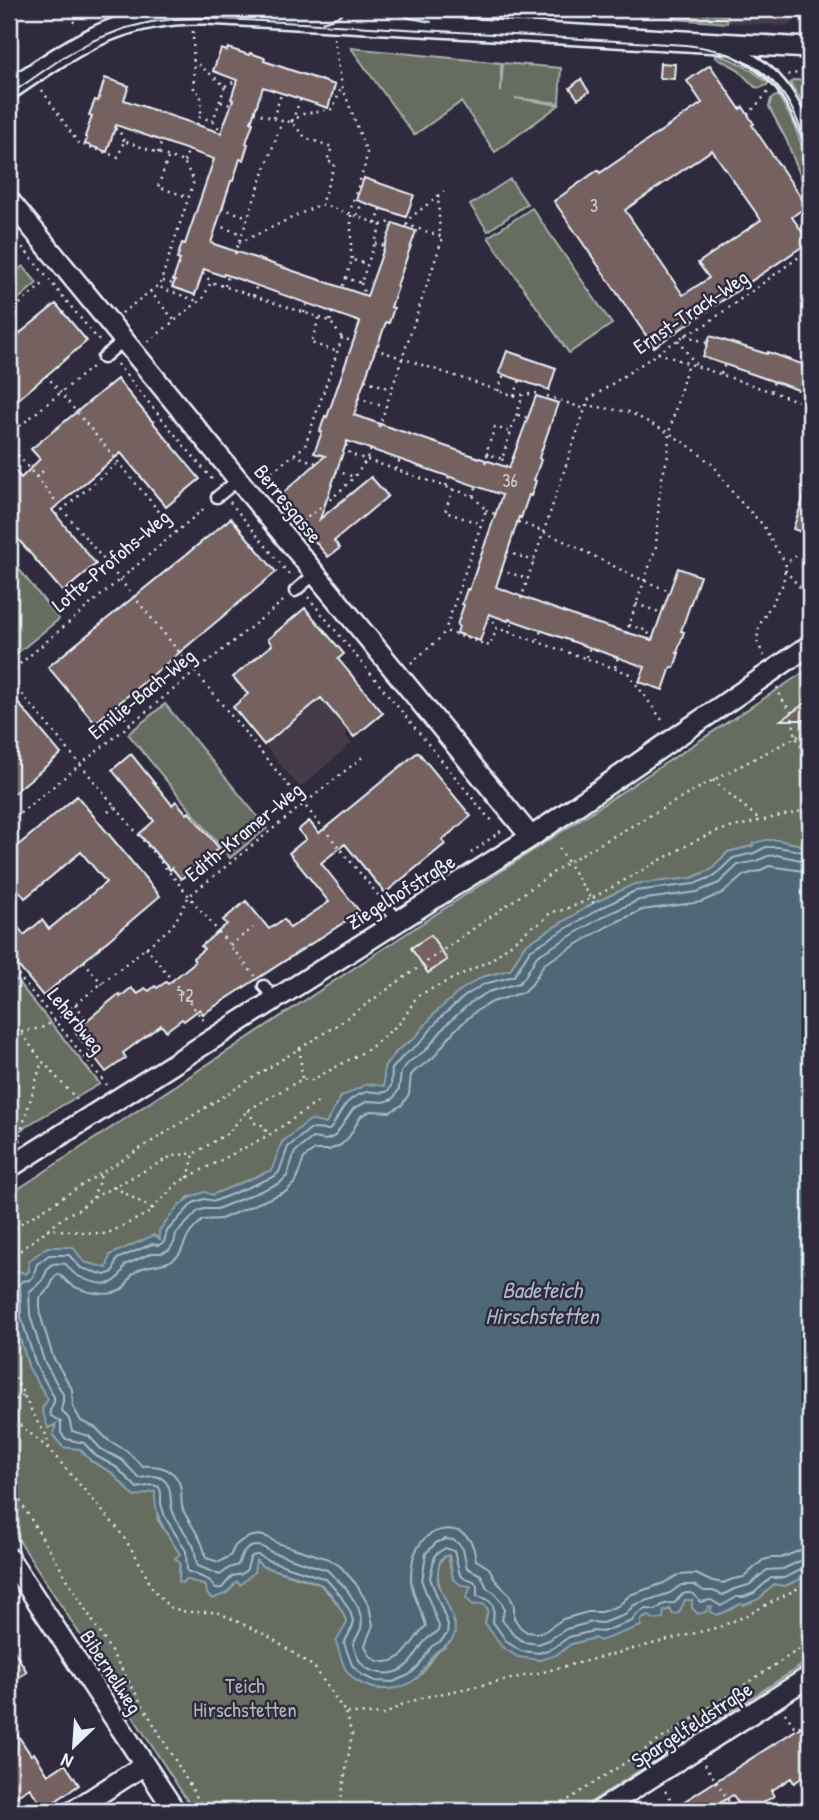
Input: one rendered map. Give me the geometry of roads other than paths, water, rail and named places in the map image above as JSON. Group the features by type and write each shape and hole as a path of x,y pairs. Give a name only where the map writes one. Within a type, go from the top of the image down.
{"street":[{"path":"9,90 93,36 167,12 362,16 696,42 810,48"},
{"name":"Berresgasse","path":"9,200 531,837"},
{"name":"Ziegelhofstraße","path":"9,1168 393,913 531,837 810,645"},
{"name":"Bibernellweg","path":"9,1558 175,1811"},
{"name":"Spargelfeldstraße","path":"599,1811 810,1676"},
{"path":"73,1811 144,1765"}],"lane":[{"path":"696,42 723,46 763,67 790,98 810,141"},
{"path":"103,358 124,340"},
{"path":"220,495 239,480"},
{"path":"297,589 316,574"}],"water":[{"name":"Badeteich Hirschstetten","path":"766,840 810,847 810,1574 785,1586 774,1584 759,1599 717,1615 710,1612 712,1607 708,1606 706,1612 698,1614 692,1608 692,1600 685,1600 679,1613 673,1614 670,1609 664,1611 663,1618 656,1620 649,1616 641,1619 641,1626 600,1641 594,1638 571,1644 556,1655 540,1660 518,1657 502,1647 485,1623 488,1609 483,1604 473,1605 466,1598 471,1586 461,1585 453,1579 449,1555 441,1560 438,1582 455,1625 453,1638 436,1652 413,1681 386,1689 358,1681 345,1668 336,1642 347,1623 337,1602 322,1585 262,1566 256,1560 254,1572 240,1585 237,1581 227,1593 212,1599 207,1594 206,1586 186,1579 182,1583 179,1582 180,1563 175,1558 180,1554 159,1517 155,1491 135,1497 111,1472 91,1461 80,1449 63,1447 53,1435 56,1424 48,1428 42,1409 48,1399 29,1368 14,1318 13,1275 18,1271 26,1274 29,1271 29,1261 47,1247 73,1247 84,1262 107,1268 110,1255 154,1235 160,1239 159,1231 184,1202 205,1192 212,1195 272,1170 282,1142 310,1120 326,1124 341,1097 367,1084 384,1086 384,1067 398,1050 415,1038 435,1013 461,990 482,977 510,970 525,945 596,902 634,884 692,878 711,870 728,852"}],"tram line":[{"path":"322,22 349,9"},
{"path":"392,9 410,18 431,22"},
{"path":"9,95 65,56 92,41 126,28 175,19 203,18 686,45 733,56 747,62 772,81 791,107 810,154"}],"park label":[{"name":"Teich Hirschstetten","path":"245,1698"}]}
